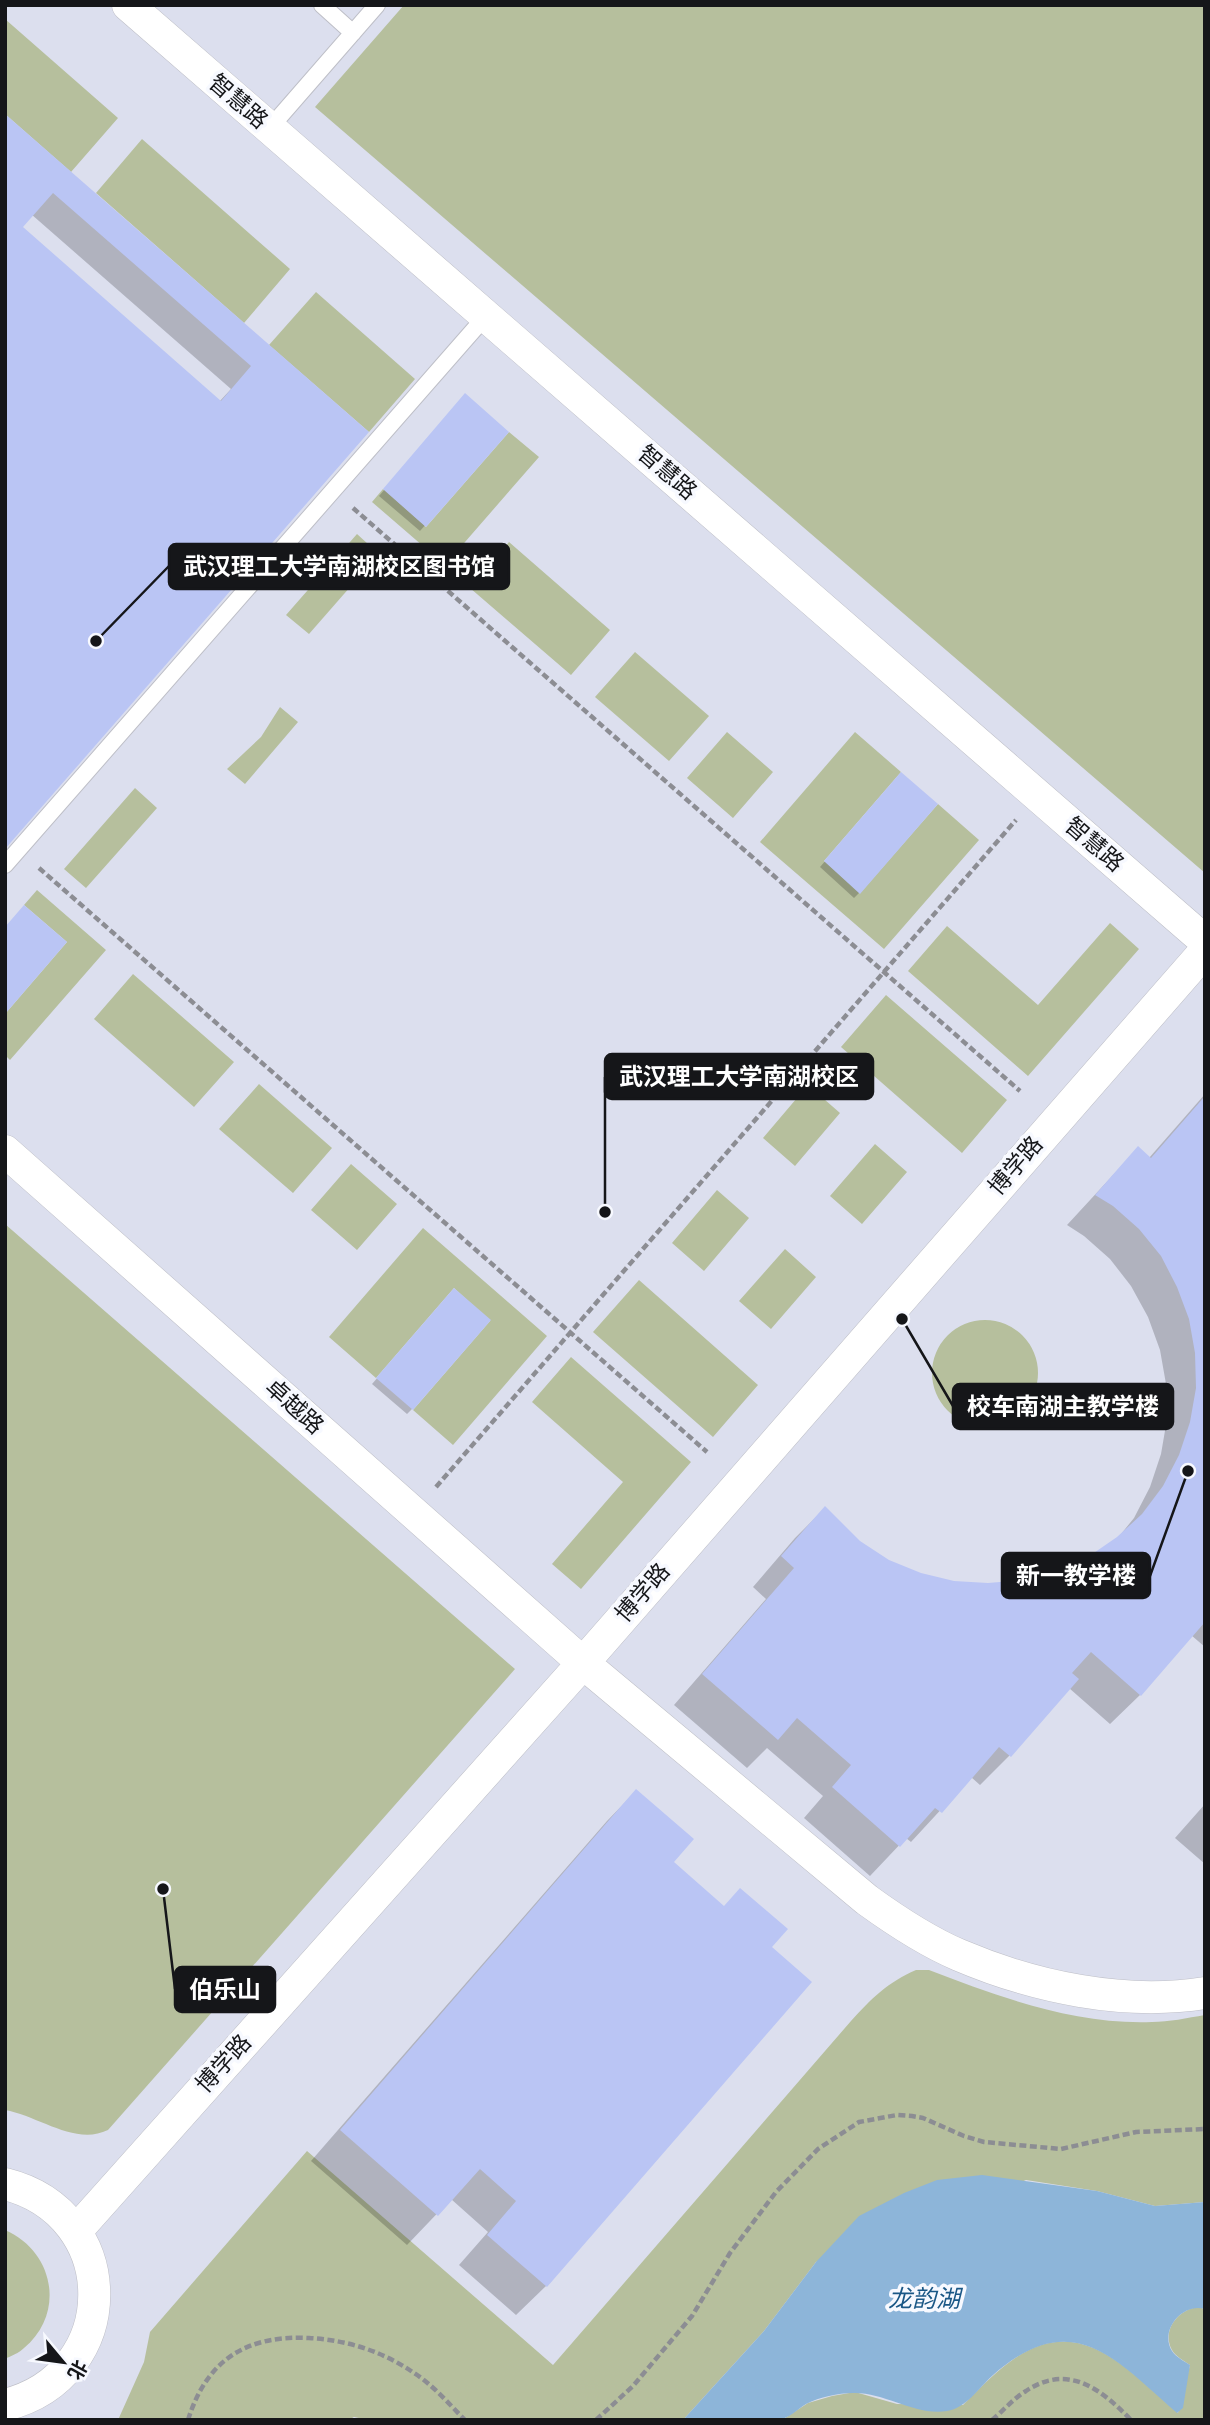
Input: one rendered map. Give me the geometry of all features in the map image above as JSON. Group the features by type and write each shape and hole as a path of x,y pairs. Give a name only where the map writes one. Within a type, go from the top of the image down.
{"street":[{"name":"智慧路","path":"128,5 1205,941"},
{"name":"博学路","path":"76,2231 583,1662 1205,951"},
{"name":"卓越路","path":"5,1151 583,1662 867,1900 900,1924 932,1942 994,1968 1073,1988 1154,1998 1205,1993"},
{"path":"5,2184 43,2199 61,2213 76,2231 87,2251 95,2298 92,2321 84,2343 38,2407 5,2405"}],"lane":[{"path":"322,5 353,33"},
{"path":"269,130 377,5"},
{"path":"5,865 485,317"}],"path":[{"path":"353,508 1020,1091"},
{"path":"414,1512 1037,796"},
{"path":"39,868 706,1452"},
{"path":"596,2420 634,2386 692,2316 730,2253 776,2192 818,2149 859,2122 897,2115 912,2116 984,2142 1061,2149 1136,2132 1205,2129"},
{"path":"188,2420 204,2384 218,2367 238,2350 261,2341 292,2337 352,2343 379,2353 416,2374 465,2420"},
{"path":"992,2420 1023,2392 1044,2381 1059,2378 1076,2380 1093,2387 1113,2401 1131,2420"}],"shaded area":[{"path":"5,5 1205,5 1205,2420 5,2420"}],"green space":[{"path":"404,5 1205,5 1205,873 315,107"},
{"path":"5,19 118,118 71,172 5,114"},
{"path":"142,139 290,269 244,323 96,193"},
{"path":"316,292 415,379 369,432 269,345"},
{"path":"509,432 539,457 445,565 372,502 383,489 426,527"},
{"path":"357,534 379,554 309,634 286,615"},
{"path":"509,542 610,630 571,675 470,588"},
{"path":"635,652 709,716 669,761 595,697"},
{"path":"280,707 298,722 245,784 227,769 261,737"},
{"path":"727,732 773,772 733,818 687,778"},
{"path":"855,732 901,772 824,861 860,893 938,804 979,840 884,949 760,842"},
{"path":"135,788 157,808 86,888 64,869"},
{"path":"37,890 106,950 10,1060 5,1055 5,1014 67,942 24,905"},
{"path":"1110,923 1139,949 1028,1076 908,971 947,926 1038,1005"},
{"path":"133,974 234,1062 194,1107 94,1019"},
{"path":"886,995 1007,1100 962,1153 841,1047"},
{"path":"259,1084 332,1148 293,1193 219,1129"},
{"path":"808,1085 840,1113 795,1166 763,1138"},
{"path":"875,1144 907,1172 862,1224 830,1196"},
{"path":"351,1164 397,1204 357,1250 311,1210"},
{"path":"717,1190 749,1218 704,1271 672,1243"},
{"path":"5,1224 515,1669 108,2130 95,2134 70,2132 5,2110"},
{"path":"423,1228 547,1336 453,1445 413,1410 490,1321 454,1288 376,1378 329,1337"},
{"path":"785,1249 816,1277 771,1329 739,1301"},
{"path":"639,1280 758,1385 713,1437 593,1332"},
{"path":"985,1320 1005,1324 1023,1335 1034,1353 1038,1373 1034,1393 1023,1411 1005,1422 985,1426 965,1422 947,1411 936,1393 932,1373 936,1353 947,1335 965,1324"},
{"path":"571,1357 691,1462 581,1589 552,1564 623,1482 532,1402"},
{"path":"916,1970 929,1970 1038,2007 1095,2019 1158,2022 1205,2015 1205,2202 1155,2206 1097,2191 1026,2180 816,2262 764,2331 683,2420 368,2420 354,2417 348,2420 118,2420 144,2362 150,2332 307,2151 553,2365 851,2021 880,1992"},
{"path":"5,2230 35,2252 44,2267 49,2284 49,2301 46,2318 37,2334 22,2350 5,2359"},
{"path":"1198,2307 1205,2309 1205,2420 782,2420 808,2403 855,2392 897,2404 963,2405 1011,2361 1036,2347 1059,2342 1081,2344 1102,2352 1141,2380 1178,2413 1190,2365 1173,2352 1169,2342 1170,2328 1184,2312"}],"water":[{"name":"龙韵湖","path":"982,2175 1097,2191 1155,2206 1205,2202 1205,2309 1197,2308 1181,2314 1171,2327 1169,2335 1172,2351 1190,2365 1183,2408 1177,2413 1112,2358 1091,2347 1069,2342 1046,2344 1020,2355 992,2376 966,2402 947,2411 923,2410 877,2396 847,2393 811,2402 779,2420 683,2420 764,2331 816,2262 859,2216 937,2180"}],"building":[{"path":"5,114 369,432 5,849","holes":["53,193 251,366 221,401 23,227"]},
{"path":"465,393 509,432 426,527 383,489"},
{"path":"901,772 938,804 860,894 824,861"},
{"path":"24,905 67,942 5,1014 5,927"},
{"path":"1205,1096 1205,1622 1141,1696 1091,1652 1072,1673 1079,1679 1011,1757 999,1747 942,1813 935,1808 900,1847 832,1787 851,1765 797,1718 778,1740 702,1674 794,1568 781,1556 825,1506 860,1541 889,1560 921,1573 954,1581 988,1583 1023,1580 1056,1571 1088,1557 1117,1537 1142,1514 1163,1486 1179,1455 1190,1422 1196,1388 1195,1353 1189,1319 1161,1256 1139,1229 1113,1206 1095,1195 1138,1146 1151,1158"},
{"path":"454,1288 491,1320 413,1410 376,1378"},
{"path":"636,1789 694,1839 674,1862 724,1906 740,1888 788,1929 772,1947 812,1982 547,2287 487,2235 516,2201 480,2169 438,2216 340,2130"}],"place":[{"name":"武汉理工大学南湖校区图书馆","path":"96,641"},
{"name":"武汉理工大学南湖校区","path":"605,1212"},
{"name":"校车南湖主教学楼","path":"902,1319"},
{"name":"新一教学楼","path":"1188,1471"},
{"name":"伯乐山","path":"163,1889"}]}
